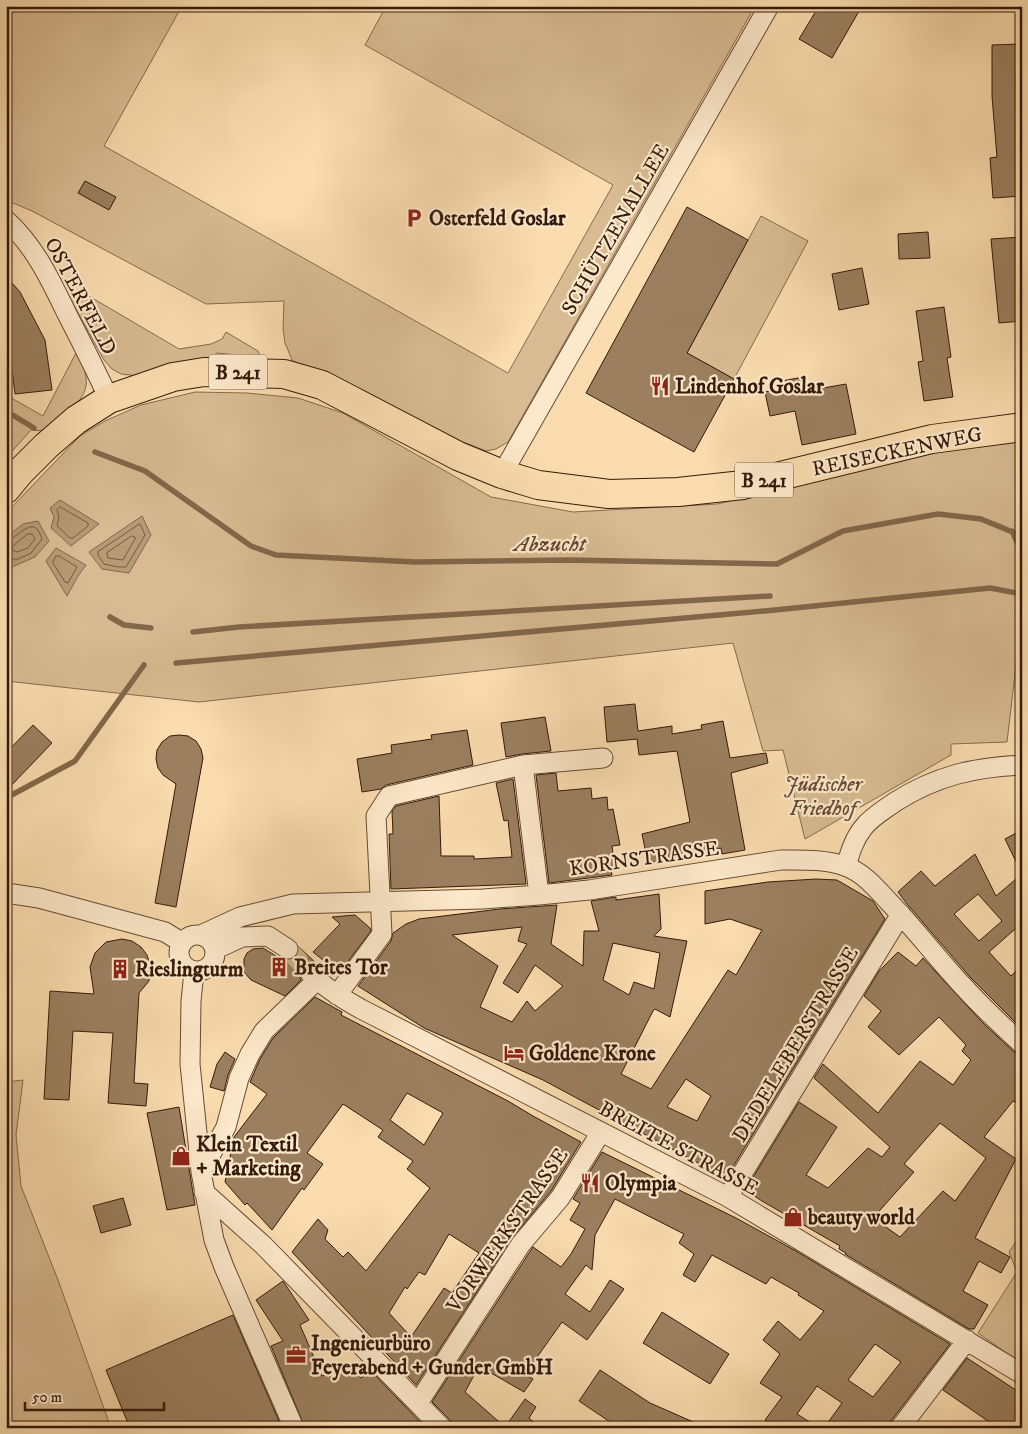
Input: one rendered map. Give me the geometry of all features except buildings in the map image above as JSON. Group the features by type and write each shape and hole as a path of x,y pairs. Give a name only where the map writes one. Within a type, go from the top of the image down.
{"main road":[{"name":"REISECKENWEG","path":"6,489 46,446 76,420 119,395 184,374 212,372 267,372 284,374 322,385 458,456 502,474 538,485 586,492 635,494 678,492 743,485 932,439 1022,427"}],"street":[{"name":"SCHÜTZENALLEE","path":"502,474 769,6"},
{"name":"OSTERFELD","path":"6,220 20,232 32,248 119,395"},
{"path":"337,996 382,934 376,816 389,796 523,765 603,758"},
{"path":"523,765 539,895"},
{"path":"846,866 851,850 863,827 882,810 910,793 932,782 967,771 1022,765"},
{"name":"KORNSTRASSE","path":"201,935 240,917 293,904 380,903 539,895 589,890 781,860 804,860 846,866 870,881 962,985 998,1023 1022,1044"},
{"path":"6,884 39,898"},
{"path":"6,892 39,898 165,932 181,942"},
{"name":"DEDELEBERSTRASSE","path":"728,1197 901,914"},
{"path":"195,934 201,935 210,940 216,949 216,959 211,967 204,971 194,972 186,968 180,959 179,949 181,942 195,934"},
{"path":"216,949 242,937 268,936 288,949"},
{"path":"194,972 191,1001 190,1064 201,1172 214,1240 294,1428"},
{"name":"BREITE STRASSE","path":"201,1172 226,1128 239,1078 250,1054 264,1031 314,976 337,996 728,1197 1022,1374"},
{"name":"VORWERKSTRASSE","path":"418,1403 521,1244 560,1198 601,1132"},
{"path":"204,1192 263,1245 442,1428"},
{"path":"900,1428 967,1340"}],"green space":[{"path":"6,6 182,6 104,146 508,373 613,185 365,45 386,6 755,6 508,442 496,449 486,451 463,442 361,389 316,373 292,360 285,343 283,328 284,301 206,304 32,211 6,200"},
{"path":"761,216 808,241 734,379 687,353"},
{"path":"87,295 179,349 211,344 222,339 226,332 258,351 261,357 216,353 216,362 139,376 121,374 112,369 104,360 69,297"},
{"path":"77,351 86,377 86,386 79,401 65,415 44,431 31,430 6,458 6,395 43,416"},
{"name":"Jüdischer Friedhof","path":"195,392 247,393 298,398 343,413 491,497 573,512 717,504 921,455 1022,440 1022,657 1017,657 1007,742 951,744 951,755 805,839 783,750 763,751 733,643 199,702 6,681 6,513 80,436 105,421 141,405"},
{"path":"23,1080 16,1135 21,1186 58,1280 111,1428 6,1428 6,1082"},
{"path":"1022,1233 1022,1364 978,1333 1017,1272 1009,1252"}],"water":[{"path":"60,500 99,524 71,546 51,528 54,517 50,508"},
{"path":"142,516 151,535 129,573 102,569 89,552"},
{"path":"38,521 49,541 35,557 12,567 6,556 6,537 23,524"},
{"path":"56,548 86,565 67,596 46,561"}],"waterway":[{"name":"Abzucht","path":"6,411 34,428"},
{"name":"Abzucht","path":"95,452 145,471 251,546 276,555 415,562 568,560 777,564 843,531 938,514 981,519 1022,536"},
{"path":"1012,531 1022,553"},
{"path":"176,663 775,610 990,588 1022,594"},
{"path":"193,632 239,627 770,596"},
{"path":"110,617 124,625 151,628"},
{"path":"6,798 75,761 144,665"}],"tunnel":[{"path":"288,949 310,973"}],"place":[{"name":"Osterfeld Goslar","path":"414,218"},
{"name":"Lindenhof Goslar","path":"660,386"},
{"name":"Breites Tor","path":"279,967"},
{"name":"Rieslingturm","path":"120,969"},
{"name":"Goldene Krone","path":"514,1053"},
{"name":"Klein Textil + Marketing","path":"181,1156"},
{"name":"Olympia","path":"590,1183"},
{"name":"beauty world","path":"793,1217"},
{"name":"Ingenieurbüro Feyerabend + Gunder GmbH","path":"296,1355"}]}
